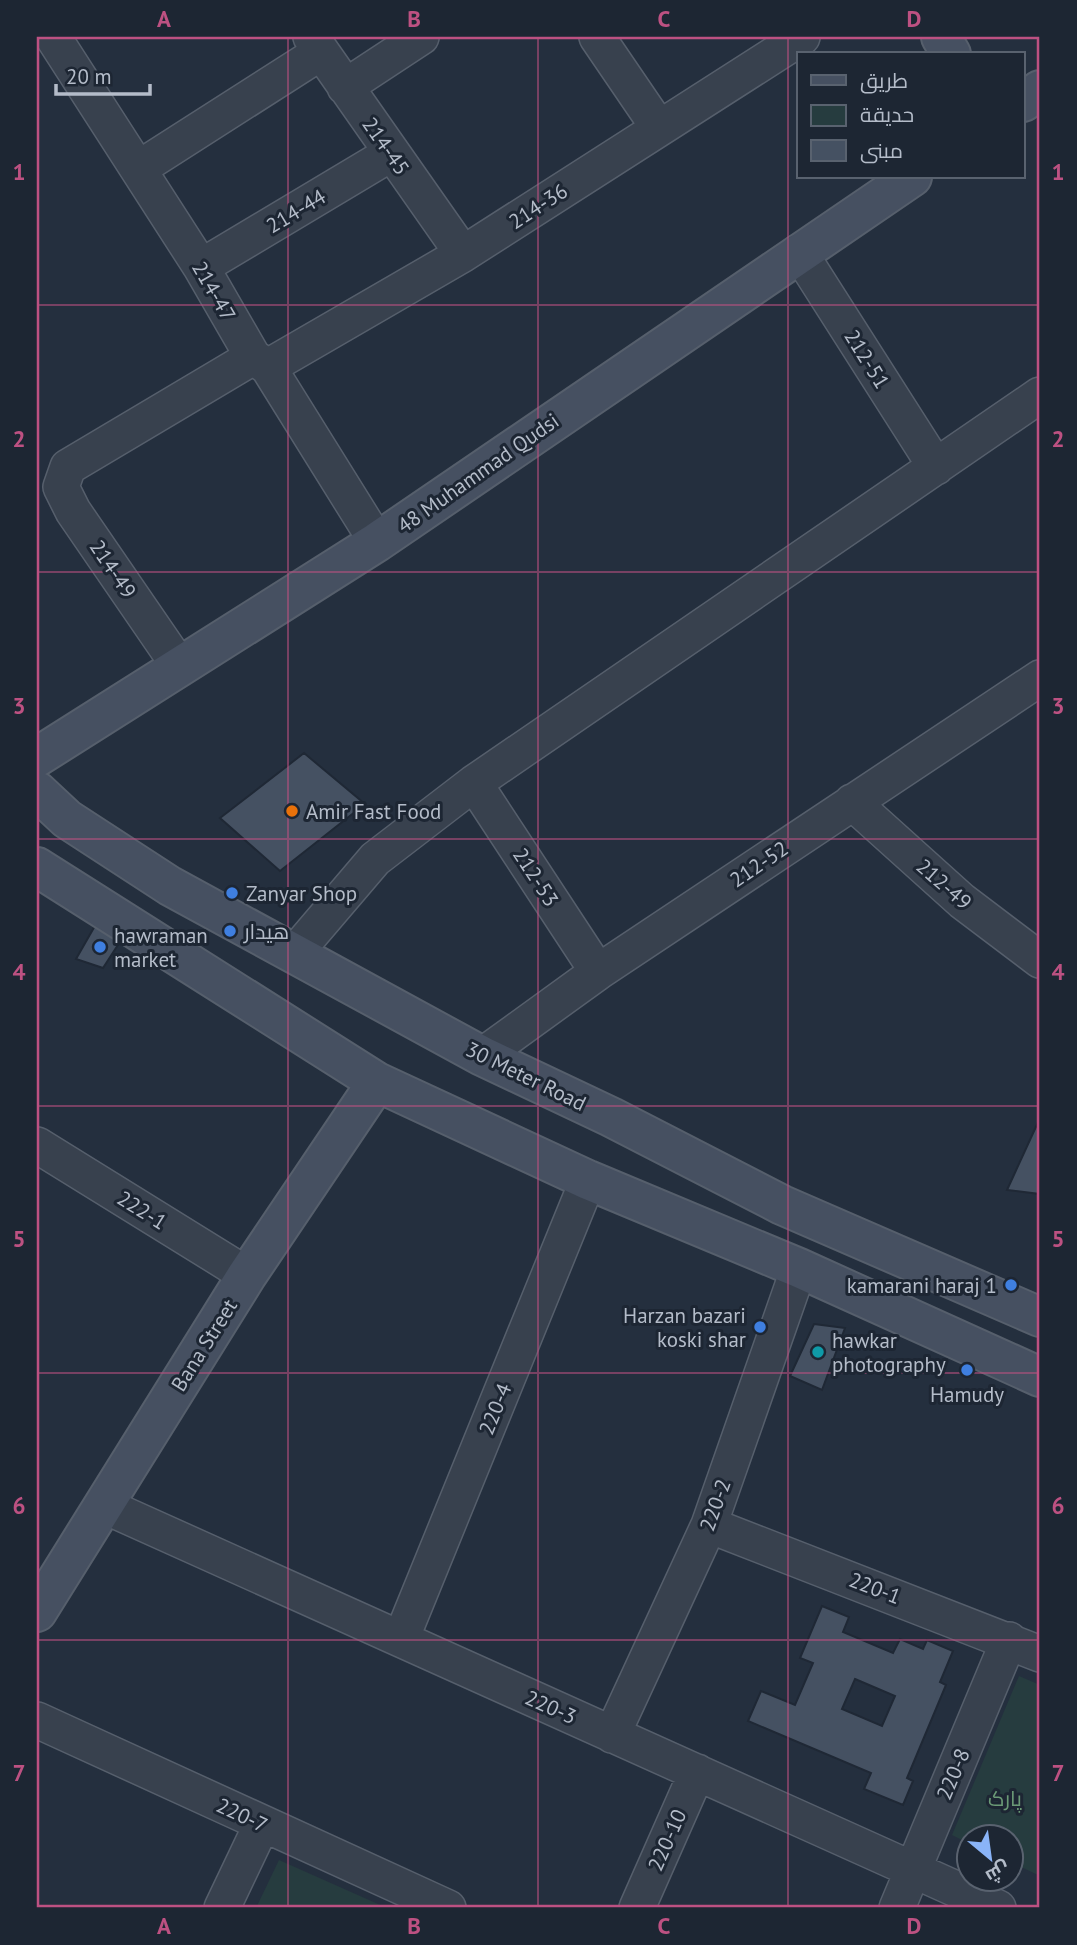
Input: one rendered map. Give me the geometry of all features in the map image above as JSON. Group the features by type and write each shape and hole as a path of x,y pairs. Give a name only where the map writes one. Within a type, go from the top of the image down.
{"main road":[{"path":"1024,101 1040,90"},
{"name":"48 Muhammad Qudsi","path":"37,757 377,542 910,178"},
{"name":"30 Meter Road","path":"37,791 67,819 170,886 482,1056 611,1117 782,1205 1040,1317"},
{"path":"37,867 377,1082 589,1180 799,1268 1040,1377"},
{"path":"187,962 220,913"},
{"name":"Bana Street","path":"37,1612 247,1275 377,1082"},
{"path":"763,1254 782,1205"}],"street":[{"name":"214-47","path":"53,37 377,542"},
{"path":"345,87 421,37"},
{"path":"597,37 659,128"},
{"name":"214-36","path":"68,467 463,254 802,37"},
{"path":"138,169 316,44"},
{"name":"214-45","path":"316,44 390,154 463,254"},
{"name":"214-44","path":"201,267 390,154"},
{"name":"212-51","path":"799,252 936,467"},
{"path":"294,954 375,859 474,783 1040,395"},
{"name":"214-49","path":"68,467 61,487 73,511 180,667"},
{"name":"212-52","path":"482,1056 598,972 1040,678"},
{"name":"212-53","path":"474,783 598,972"},
{"name":"212-49","path":"852,802 962,901 1040,960"},
{"name":"222-1","path":"37,1145 247,1275"},
{"name":"220-4","path":"401,1639 589,1180"},
{"name":"220-2","path":"612,1735 709,1525 799,1268"},
{"name":"220-3","path":"105,1506 998,1908"},
{"name":"220-1","path":"709,1525 1025,1647"},
{"name":"220-8","path":"897,1908 913,1870 1025,1647"},
{"name":"220-7","path":"37,1720 448,1908"},
{"name":"220-10","path":"637,1908 696,1772"},
{"path":"222,1908 262,1824"}],"green space":[{"name":"پارک","path":"1019,1676 1040,1685 1040,1876 1024,1868 1024,1822 957,1822"},
{"path":"279,1860 387,1908 256,1908"}],"building":[{"name":"Amir Fast Food","path":"304,753 365,804 280,871 220,818"},
{"name":"hawraman market","path":"100,917 125,934 103,968 76,959"},
{"path":"1040,1118 1040,1194 1007,1190"},
{"name":"hawkar photography","path":"814,1324 845,1328 822,1390 790,1376"},
{"path":"822,1606 849,1617 843,1632 893,1653 900,1639 923,1649 927,1640 953,1651 940,1682 946,1685 907,1778 913,1781 903,1805 864,1789 871,1773 748,1721 761,1691 795,1705 813,1663 800,1658","holes":["855,1679 895,1696 882,1726 842,1709"]}],"place":[{"name":"Amir Fast Food","path":"292,811"},
{"name":"Zanyar Shop","path":"232,893"},
{"name":"هيدار","path":"230,931"},
{"name":"hawraman market","path":"100,947"},
{"name":"kamarani haraj 1","path":"1011,1285"},
{"name":"Harzan bazari koski shar","path":"760,1327"},
{"name":"hawkar photography","path":"818,1352"},
{"name":"Hamudy","path":"967,1370"}]}
